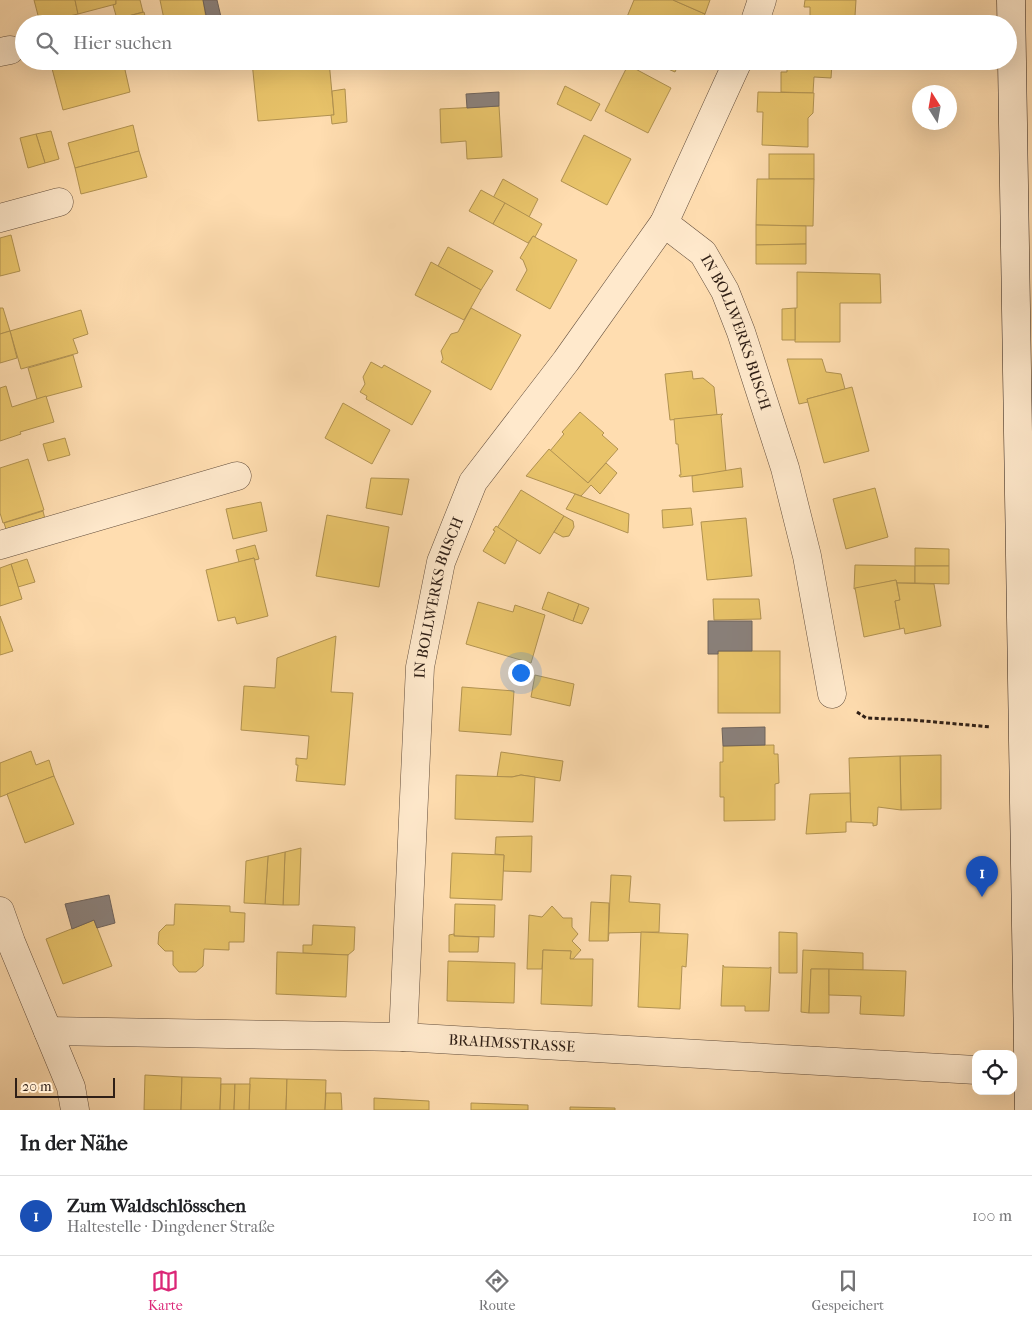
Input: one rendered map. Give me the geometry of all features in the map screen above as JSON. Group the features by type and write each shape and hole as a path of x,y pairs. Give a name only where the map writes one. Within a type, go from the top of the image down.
{"street":[{"path":"757,15 762,0"},
{"path":"1011,0 1011,15"},
{"name":"IN BOLLWERKS BUSCH","path":"403,1036 420,667 441,562 473,482 566,361 664,223 734,70"},
{"path":"1012,70 1029,873 1021,1072 1029,1110"},
{"path":"0,218 59,202"},
{"name":"IN BOLLWERKS BUSCH","path":"664,223 703,253 725,291 741,332 785,468 805,548 832,694"},
{"path":"0,545 237,476"},
{"path":"0,911 71,1087 75,1110"},
{"name":"BRAHMSSTRASSE","path":"48,1031 403,1036 972,1070"}],"path":[{"path":"832,694 866,718 991,727"}],"building: Wohnen":[{"path":"34,0 75,0 78,14 74,15 38,15"},
{"path":"75,0 116,0 116,4 78,14"},
{"path":"116,0 140,0 143,12 132,15 116,15 113,5 116,4"},
{"path":"160,0 203,0 206,15 163,15"},
{"path":"634,0 673,0 705,14 704,15 628,15"},
{"path":"673,0 710,0 705,14"},
{"path":"805,0 856,0 855,15 810,15 810,7 804,7"},
{"path":"144,12 145,15 132,15"},
{"path":"52,70 125,70 130,92 63,110"},
{"path":"253,70 330,70 334,115 258,121"},
{"path":"626,70 637,70 671,88 648,133 605,111"},
{"path":"787,70 832,70 831,78 814,77 813,93 781,92 781,72 787,72"},
{"path":"565,86 600,104 591,121 557,104"},
{"path":"345,89 347,122 332,124 331,115 334,115 332,91"},
{"path":"758,92 814,93 813,113 808,118 808,147 762,145 763,112 757,112"},
{"path":"499,106 502,157 467,159 466,141 441,143 440,109"},
{"path":"133,125 139,151 75,168 68,143"},
{"path":"51,131 59,159 45,163 36,134"},
{"path":"36,134 45,163 28,168 20,138"},
{"path":"584,135 631,159 607,205 561,181"},
{"path":"139,151 147,177 81,194 75,168"},
{"path":"769,154 814,154 814,179 769,179"},
{"path":"503,179 538,199 529,217 493,198"},
{"path":"757,179 814,179 813,226 756,225"},
{"path":"481,190 505,203 493,224 469,211"},
{"path":"505,203 542,224 535,237 533,236 528,243 493,224"},
{"path":"756,225 806,226 806,244 756,245"},
{"path":"11,235 20,271 0,276 0,238"},
{"path":"533,236 577,260 550,309 516,290 527,270 523,260 520,258"},
{"path":"806,244 806,264 756,264 756,245"},
{"path":"448,247 493,271 481,290 438,266"},
{"path":"431,262 481,290 464,320 415,295"},
{"path":"797,272 880,274 881,303 840,303 840,342 795,342"},
{"path":"0,308 3,308 10,331 0,334"},
{"path":"471,308 521,335 491,390 441,362 443,359 441,351 451,334 458,332"},
{"path":"795,308 795,340 782,340 782,309"},
{"path":"81,310 88,334 73,339 78,353 21,369 10,331"},
{"path":"10,331 17,358 0,363 0,334"},
{"path":"73,355 82,387 37,399 28,368"},
{"path":"787,359 822,359 826,372 841,374 845,389 807,399 808,402 799,404"},
{"path":"371,362 382,368 384,365 431,391 412,425 366,399 367,396 360,392 365,384 363,377"},
{"path":"692,371 693,379 703,378 714,387 717,415 670,420 665,374"},
{"path":"6,386 12,407 46,396 54,422 20,432 21,434 0,441 0,388"},
{"path":"852,387 869,451 824,463 807,399"},
{"path":"343,403 390,430 372,464 325,438"},
{"path":"580,412 604,433 602,435 618,449 588,483 550,451 564,434 562,432"},
{"path":"723,414 721,416 726,472 680,477 674,419"},
{"path":"65,438 70,455 48,461 43,444"},
{"path":"549,449 588,483 606,463 617,473 600,494 591,485 581,496 526,476"},
{"path":"28,459 44,510 3,523 0,513 0,468"},
{"path":"741,468 743,487 693,492 692,476"},
{"path":"371,478 409,479 402,515 366,508"},
{"path":"875,488 888,537 846,549 833,499"},
{"path":"521,490 564,516 540,554 497,528"},
{"path":"575,494 629,514 628,533 566,509"},
{"path":"261,502 267,531 233,539 226,509"},
{"path":"691,508 693,525 663,528 662,510"},
{"path":"43,511 46,523 8,535 4,523"},
{"path":"327,515 389,527 379,587 316,576"},
{"path":"564,516 573,521 574,527 569,536 563,537 554,532"},
{"path":"746,518 752,576 707,580 701,522"},
{"path":"496,526 517,540 505,564 483,551"},
{"path":"255,545 259,559 255,560 254,558 239,562 236,550"},
{"path":"915,548 949,549 949,566 915,566"},
{"path":"254,558 268,616 237,624 235,617 218,621 206,570"},
{"path":"27,559 35,582 18,587 11,564"},
{"path":"11,564 22,599 0,606 0,568"},
{"path":"855,565 915,566 915,583 897,583 896,580 854,589"},
{"path":"915,566 949,566 949,584 915,583"},
{"path":"896,580 900,600 895,601 900,629 864,637 855,588"},
{"path":"897,583 934,584 941,626 905,634 904,628 900,629 895,601 900,600"},
{"path":"548,592 579,604 573,621 542,609"},
{"path":"713,599 759,599 761,619 714,620"},
{"path":"478,602 513,612 515,605 545,615 531,663 466,644"},
{"path":"579,604 589,608 582,624 573,621"},
{"path":"0,616 13,651 0,655"},
{"path":"336,636 331,692 353,693 345,785 296,781 298,765 296,765 296,758 307,759 309,736 241,730 244,686 275,688 277,658"},
{"path":"718,651 780,651 780,713 718,713"},
{"path":"535,675 574,684 570,706 531,697"},
{"path":"462,687 514,691 511,735 459,731"},
{"path":"774,745 774,754 778,754 779,783 775,784 775,820 724,821 724,797 720,797 720,762 723,762 723,746"},
{"path":"31,751 36,765 49,760 54,776 0,797 0,763"},
{"path":"501,752 563,761 560,781 521,775 497,777"},
{"path":"941,755 941,809 901,810 900,756"},
{"path":"900,756 901,810 878,807 877,825 873,826 873,823 851,822 849,758"},
{"path":"456,775 512,777 521,775 535,777 533,822 455,819"},
{"path":"54,776 74,824 25,843 7,794"},
{"path":"850,793 851,822 846,822 846,832 806,834 810,794"},
{"path":"532,836 531,872 503,871 504,855 495,854 496,837"},
{"path":"301,848 299,905 283,905 285,852"},
{"path":"285,852 283,905 265,904 268,856"},
{"path":"452,853 504,855 502,900 450,898"},
{"path":"268,856 265,904 244,903 246,861"},
{"path":"611,875 631,876 629,902 660,904 659,932 609,933 608,941"},
{"path":"591,902 609,903 608,941 589,941"},
{"path":"175,904 230,906 230,912 245,913 244,942 229,942 229,950 204,949 203,966 196,972 179,972 173,965 173,951 165,951 158,944 159,932 166,925 174,925"},
{"path":"455,904 495,905 494,937 454,936"},
{"path":"552,906 563,918 572,918 572,927 578,934 572,941 581,950 573,959 570,959 571,951 543,950 542,969 527,969 529,915 542,917"},
{"path":"94,920 112,966 63,984 46,939"},
{"path":"313,925 355,927 354,950 348,955 303,953 303,945 312,945"},
{"path":"641,932 688,934 686,967 682,966 680,1009 638,1007"},
{"path":"779,932 797,933 797,973 779,973"},
{"path":"454,934 454,936 479,937 478,952 449,952 449,935"},
{"path":"543,950 571,951 570,959 593,959 592,1006 541,1004"},
{"path":"803,950 863,953 863,970 811,969 809,1013 801,1012"},
{"path":"277,952 348,955 346,997 276,994"},
{"path":"448,961 515,963 514,1003 447,1001"},
{"path":"723,965 724,967 771,967 769,1011 745,1011 745,1006 721,1006"},
{"path":"811,969 829,969 829,1013 809,1013"},
{"path":"829,969 906,971 904,1016 860,1014 861,996 829,995"},
{"path":"145,1075 182,1077 181,1110 144,1110"},
{"path":"182,1077 221,1078 220,1110 181,1110"},
{"path":"250,1078 287,1079 286,1110 249,1110"},
{"path":"287,1079 326,1080 325,1110 286,1110"},
{"path":"221,1084 235,1084 234,1110 220,1110"},
{"path":"235,1084 250,1084 249,1110 234,1110"},
{"path":"326,1093 341,1093 342,1110 325,1110"},
{"path":"374,1098 429,1101 429,1110 374,1110"},
{"path":"471,1103 528,1105 528,1110 471,1110"},
{"path":"570,1107 615,1108 615,1110 570,1110"}],"building: Industrie":[{"path":"203,0 217,0 221,15 206,15"},
{"path":"499,92 499,106 467,108 466,94"},
{"path":"708,621 752,621 752,651 718,651 718,654 708,654"},
{"path":"765,727 765,745 723,746 722,728"},
{"path":"109,895 115,923 97,928 94,920 72,929 65,904"}],"place":[{"name":"Zum Waldschlösschen","path":"982,897"}]}
